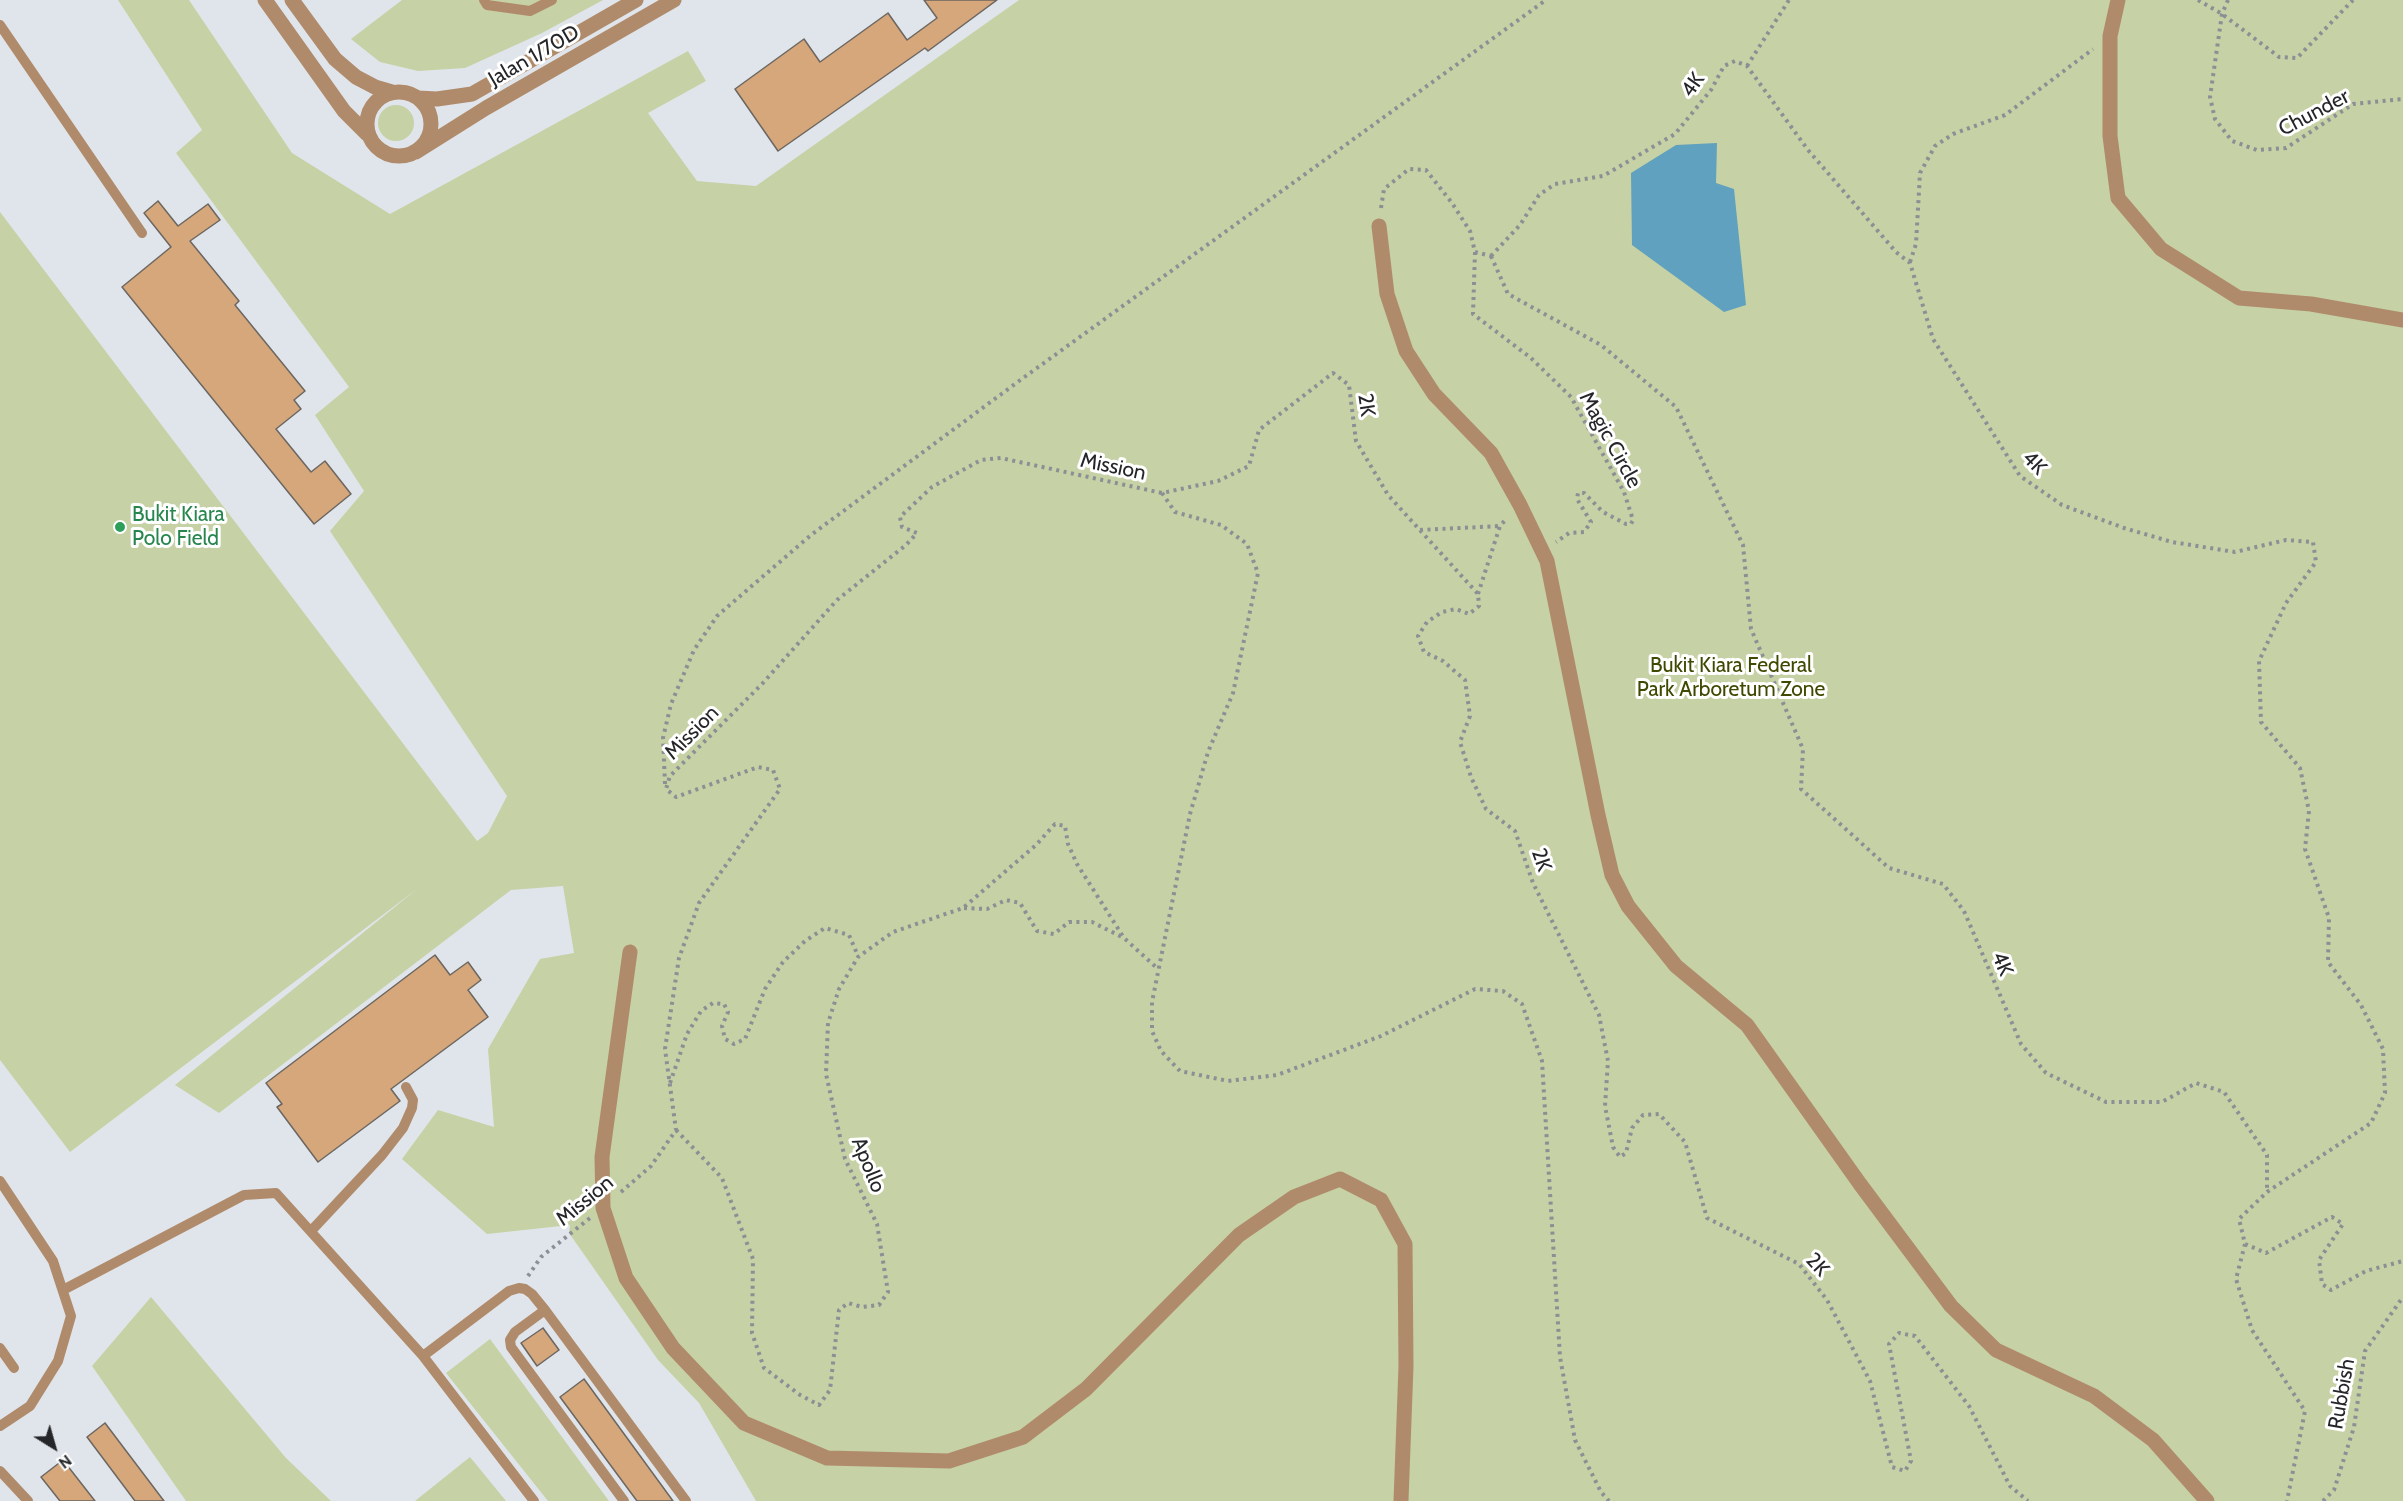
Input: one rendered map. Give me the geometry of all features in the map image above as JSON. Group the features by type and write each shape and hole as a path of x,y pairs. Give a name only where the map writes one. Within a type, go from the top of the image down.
{"street":[{"path":"265,0 344,111 367,134 374,146 383,153 393,156 405,156 416,152 430,134 431,121 427,108 418,98 406,92 392,92 375,87 356,77 335,59 292,0"},
{"name":"Jalan 1/70D","path":"418,98 437,99 472,94 636,0"},
{"name":"Jalan 1/70D","path":"416,152 486,108 674,0"},
{"path":"2118,0 2110,36 2110,136 2118,198 2162,249 2239,298 2311,304 2403,320"},
{"path":"367,134 366,120 370,108 380,98 392,92"},
{"path":"1379,226 1387,294 1406,351 1434,394 1491,453 1520,505 1547,561 1612,875 1628,906 1676,966 1747,1025 1860,1184 1951,1306 1996,1350 2094,1396 2153,1440 2207,1501"},
{"path":"630,952 602,1157 603,1208 626,1278 674,1348 744,1423 827,1458 949,1461 1023,1437 1086,1389 1239,1235 1293,1197 1340,1179 1381,1200 1405,1244 1406,1366 1401,1501"}],"lane":[{"path":"484,0 487,5 530,11 552,0"},
{"path":"0,25 142,233"},
{"path":"311,1231 382,1155 403,1128 413,1100 406,1087"},
{"path":"0,1181 53,1261 71,1316 58,1361 30,1406 0,1426"},
{"path":"63,1290 244,1195 276,1194 423,1356 534,1501"},
{"path":"423,1356 509,1291 519,1288 532,1294 686,1501"},
{"path":"545,1310 515,1332 510,1340 511,1347 624,1501"},
{"path":"0,1348 14,1368"},
{"path":"0,1471 28,1501"}],"path":[{"path":"666,789 663,738 671,704 694,650 717,616 811,535 1018,381 1546,0"},
{"path":"1789,0 1747,66 1808,150 1896,252 1910,262 1916,244 1920,173 1935,146 1953,134 2005,115 2110,36"},
{"path":"2198,0 2222,14 2279,57 2297,58 2353,0"},
{"name":"Chunder","path":"2228,0 2222,14 2210,97 2216,119 2232,141 2257,150 2286,148 2353,105 2403,99"},
{"name":"4K","path":"1747,66 1735,61 1724,66 1711,90 1676,134 1603,176 1555,184 1539,195 1520,225 1491,256 1508,294 1601,345 1676,407 1743,546 1751,629 1803,749 1801,789 1889,868 1943,884 1964,911 2021,1044 2046,1073 2106,1102 2162,1102 2196,1083 2224,1092 2267,1155 2267,1192"},
{"path":"1379,226 1384,189 1409,169 1426,170 1470,231 1475,252 1491,256"},
{"name":"Magic Circle","path":"1475,252 1473,314 1531,358 1571,397 1624,492 1633,520 1631,524 1626,524 1603,512 1584,493 1578,493 1577,499 1591,522 1584,532 1569,533 1555,543 1547,561"},
{"name":"4K","path":"1910,262 1933,339 2020,476 2045,494 2062,505 2114,524 2182,543 2235,552 2286,540 2313,543 2316,562 2286,603 2259,661 2261,722 2300,768 2309,811 2306,849 2329,918 2328,962 2361,1005 2383,1049 2385,1093 2371,1123 2267,1192 2239,1219 2245,1244"},
{"name":"2K","path":"1162,493 1218,481 1249,466 1259,430 1333,373 1349,385 1356,441 1388,495 1478,594 1479,606 1469,614 1456,609 1442,612 1427,622 1418,636 1424,652 1443,661 1464,680 1470,716 1460,742 1471,777 1486,809 1515,831 1533,883 1599,1015 1608,1061 1605,1106 1613,1147 1620,1157 1626,1153 1632,1128 1643,1115 1659,1114 1684,1142 1707,1218 1800,1263 1827,1300 1870,1382 1893,1467 1905,1471 1911,1461 1889,1344 1899,1333 1915,1336 1970,1406 2010,1486 2028,1501"},
{"name":"Mission","path":"519,1288 541,1257 651,1166 676,1130 664,1049 679,958 699,903 780,789 773,770 758,767 676,797 666,789 670,776 762,684 837,600 906,545 916,533 902,527 900,517 932,487 981,460 1001,458 1162,493"},
{"path":"1162,493 1175,512 1221,525 1247,544 1258,573 1233,693 1208,752 1190,814 1152,1002 1152,1031 1161,1051 1180,1071 1228,1081 1277,1075 1382,1036 1475,989 1503,991 1522,1004 1542,1060 1560,1357 1575,1440 1600,1492 1609,1501"},
{"path":"1478,594 1500,526 1520,505"},
{"path":"1420,530 1500,526"},
{"name":"Apollo","path":"676,1130 722,1178 753,1259 752,1333 764,1368 800,1395 819,1405 830,1390 839,1310 848,1303 862,1307 879,1305 888,1292 877,1224 845,1159 826,1074 828,1023 839,989 858,957 893,932 963,908 1036,845 1055,824 1065,826 1068,843 1077,864 1124,938 1159,969"},
{"path":"963,908 987,909 1006,900 1020,903 1037,931 1054,934 1069,922 1092,922 1124,938"},
{"path":"669,1086 687,1034 701,1011 713,1003 724,1004 728,1012 722,1026 725,1039 734,1044 745,1039 765,989 783,962 805,941 825,928 849,935 858,957"},
{"path":"2287,1501 2305,1412 2252,1330 2236,1279 2245,1244 2266,1253 2332,1217 2343,1224 2319,1260 2322,1284 2331,1290 2366,1271 2403,1261"},
{"name":"Rubbish","path":"2323,1501 2334,1490 2354,1427 2365,1351 2403,1297"}],"green space":[{"name":"Bukit Kiara Federal Park Arboretum Zone","path":"118,0 189,0 292,153 390,214 688,51 706,81 648,113 697,181 756,186 1019,0 2403,0 2403,1501 756,1501 699,1403 658,1360 569,1233 570,1225 487,1234 402,1159 438,1110 494,1127 488,1049 540,959 574,953 563,886 511,890 219,1113 175,1085 417,889 70,1152 0,1060 0,212 477,841 488,833 507,796 330,531 364,491 315,415 349,387 176,153 202,130"},
{"path":"402,0 603,0 542,33 465,68 418,71 380,62 351,39"},
{"path":"396,105 409,110 414,123 409,136 396,141 383,136 378,123 383,110"},
{"path":"151,1297 286,1458 331,1501 186,1501 92,1366"},
{"path":"490,1339 609,1501 548,1501 446,1373"},
{"path":"470,1457 506,1501 415,1501"}],"water":[{"path":"1717,143 1716,183 1734,189 1746,305 1724,312 1632,245 1631,173 1676,145"}],"building":[{"path":"924,0 997,0 928,51 925,48 778,151 735,89 804,39 820,62 888,13 907,40 937,18"},
{"path":"158,201 178,226 208,204 220,220 190,241 239,301 235,305 305,391 294,400 301,409 276,429 311,472 325,461 351,494 314,524 122,287 171,247 144,213"},
{"path":"435,955 450,975 468,962 481,980 468,990 488,1017 391,1089 400,1101 318,1162 277,1107 282,1104 266,1083"},
{"path":"543,1328 559,1350 537,1366 521,1343"},
{"path":"584,1379 673,1501 637,1501 560,1397"},
{"path":"105,1423 164,1501 135,1501 87,1437"},
{"path":"63,1460 95,1501 60,1501 41,1477"}],"place":[{"name":"Bukit Kiara Polo Field","path":"120,527"}]}
